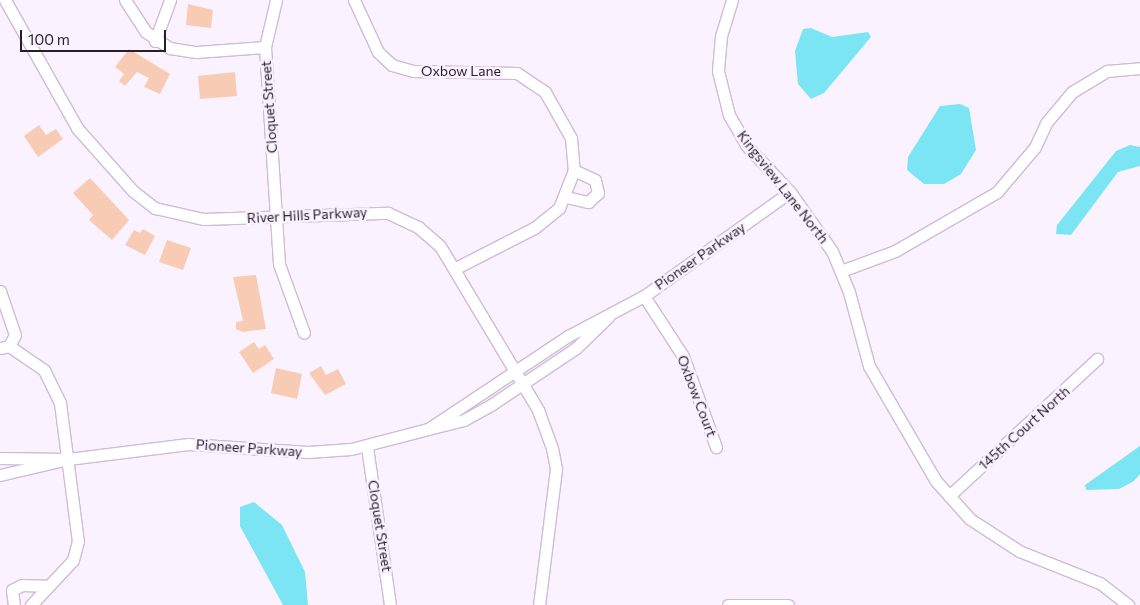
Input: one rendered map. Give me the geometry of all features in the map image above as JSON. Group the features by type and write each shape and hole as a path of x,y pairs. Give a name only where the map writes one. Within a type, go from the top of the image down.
{"street":[{"name":"River Hills Parkway","path":"5,0 69,117 133,191 156,208 186,217 388,213 430,236 454,270 546,427 556,469 539,605"},
{"path":"125,0 156,41 184,51 265,47"},
{"path":"156,41 170,0"},
{"name":"Cloquet Street","path":"276,0 265,47 280,272 304,334"},
{"name":"Oxbow Lane","path":"354,0 378,52 392,65 413,71 506,70 536,83 554,104 571,138 574,170 566,197 534,228 454,270"},
{"name":"Kingsview Lane North","path":"732,0 721,36 718,71 728,115 746,145 790,192 841,271 869,366 949,496 970,519 1019,551 1100,583 1128,605"},
{"path":"841,271 895,251 997,192 1035,147 1046,123 1072,92 1107,71 1140,68"},
{"path":"566,197 588,202 598,193 595,180 574,170"},
{"name":"Pioneer Parkway","path":"428,429 568,336 608,317 644,296 790,192"},
{"path":"0,291 8,343 29,356 52,380 68,459 78,541 73,560 46,586 31,605"},
{"name":"Oxbow Court","path":"644,296 683,356 716,447"},
{"name":"Pioneer Parkway","path":"0,475 68,459 188,444 308,452 367,447 464,420 522,385 576,348 608,317"},
{"name":"145th Court North","path":"949,496 1097,359"},
{"name":"Cloquet Street","path":"367,447 390,605"},
{"name":"Pioneer Parkway","path":"0,458 40,455 68,459"},
{"path":"14,605 12,590 22,585 46,586"},
{"path":"728,605 788,605"}],"water":[{"path":"811,28 832,37 868,32 871,37 824,93 811,99 798,84 795,51 803,29"},
{"path":"960,104 969,108 976,150 961,174 944,184 924,184 907,170 908,157 940,106"},
{"path":"1130,145 1140,147 1140,166 1118,172 1071,235 1056,234 1057,225 1116,151"},
{"path":"1140,446 1140,474 1134,481 1119,489 1086,490 1085,485"},
{"path":"254,502 282,525 305,572 308,605 283,605 240,526 240,507"}],"building":[{"path":"188,4 213,10 211,28 186,25"},
{"path":"129,49 170,74 160,94 144,87 149,78 137,72 125,86 119,81 124,74 115,67"},
{"path":"235,72 237,96 200,99 198,76"},
{"path":"39,125 46,135 56,129 63,139 38,157 24,136"},
{"path":"90,178 129,220 112,240 89,220 93,215 73,193"},
{"path":"143,229 155,236 145,255 125,245 134,230 140,233"},
{"path":"167,240 191,248 183,270 159,262"},
{"path":"256,275 266,329 243,332 236,329 236,322 243,321 233,277"},
{"path":"254,342 259,349 265,345 274,359 253,373 239,352"},
{"path":"321,366 326,375 338,369 346,384 325,395 309,373"},
{"path":"276,368 302,374 297,399 271,393"}]}
